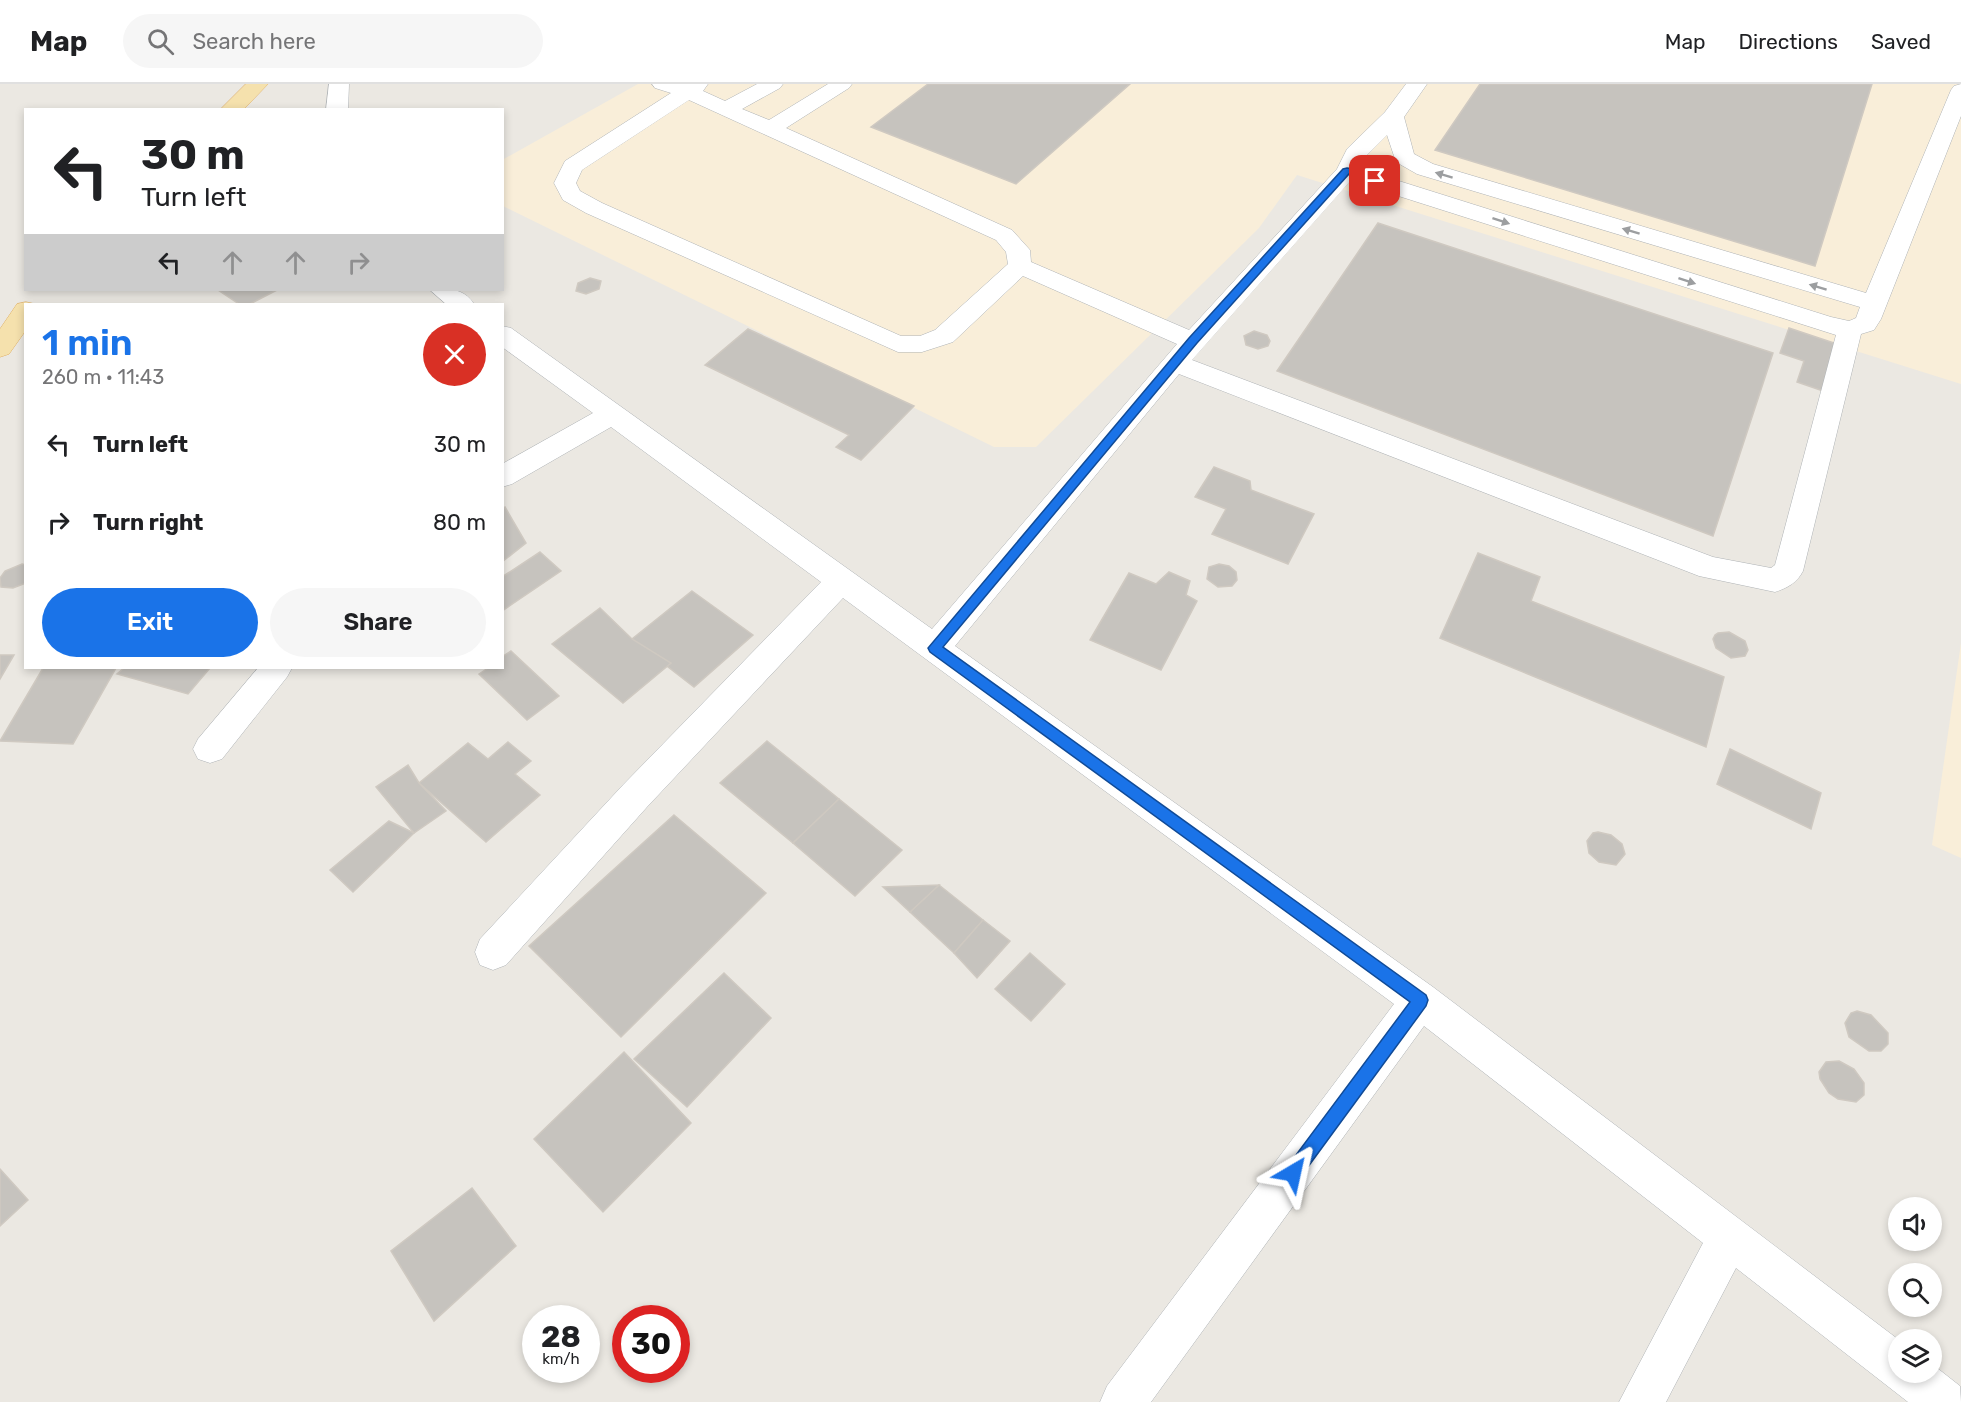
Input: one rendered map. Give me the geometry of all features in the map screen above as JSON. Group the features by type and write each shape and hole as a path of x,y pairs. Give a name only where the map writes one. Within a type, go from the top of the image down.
{"main road":[{"path":"232,108 258,84"},
{"path":"0,348 24,313"}],"street":[{"path":"337,108 339,84"},
{"path":"662,84 692,88 726,110 1004,235 1018,250 1020,266"},
{"path":"726,110 773,84"},
{"path":"770,129 842,84"},
{"path":"935,648 1193,341 1347,171 1355,154 1393,117 1417,84"},
{"path":"692,88 573,166 565,183 571,195 594,208 898,344 922,344 944,336 1020,266"},
{"path":"1347,171 1357,172 1375,181 1828,325 1850,329 1865,324 1961,90"},
{"path":"1393,117 1404,157 1425,169 1874,303"},
{"path":"1020,266 1193,341"},
{"path":"443,291 461,303"},
{"path":"1175,363 1710,568 1775,580 1788,571 1850,329"},
{"path":"504,335 1420,1000 1888,1359"},
{"path":"504,476 613,414"},
{"path":"493,952 643,787 841,580"},
{"path":"210,749 275,669"},
{"path":"1124,1402 1420,1000"},
{"path":"1642,1402 1729,1238"},
{"path":"1920,1383 1944,1402"}],"shaded area":[{"path":"638,84 1961,84 1961,384 1297,175 1259,228 1036,447 994,447 504,206 504,159"},
{"path":"1961,643 1961,858 1932,845"}],"building":[{"path":"928,84 1130,84 1016,184 871,127"},
{"path":"1480,84 1872,84 1815,266 1435,150"},
{"path":"1378,223 1773,353 1713,536 1277,371"},
{"path":"590,278 601,281 599,289 586,294 576,291 578,283"},
{"path":"220,291 275,291 252,303 238,303"},
{"path":"1789,328 1843,346 1829,393 1797,382 1804,361 1780,353"},
{"path":"748,329 914,406 861,460 836,447 849,435 705,365"},
{"path":"1254,331 1267,335 1270,341 1268,346 1258,349 1246,345 1244,336"},
{"path":"1214,467 1250,481 1251,490 1314,514 1288,564 1212,534 1226,509 1195,497"},
{"path":"504,508 526,543 504,560"},
{"path":"540,552 561,571 504,610 504,576"},
{"path":"1478,553 1540,577 1531,601 1724,677 1706,747 1440,638"},
{"path":"24,564 24,584 13,588 1,587 0,578 5,571"},
{"path":"1219,564 1229,566 1236,572 1237,580 1232,586 1218,587 1207,579 1209,567"},
{"path":"1169,572 1190,581 1186,595 1197,601 1161,670 1090,640 1129,573 1156,584"},
{"path":"692,591 753,635 694,687 632,639"},
{"path":"600,608 632,639 671,663 623,703 552,644"},
{"path":"1729,632 1745,641 1748,650 1745,656 1731,658 1716,648 1713,639 1715,635"},
{"path":"511,651 559,696 527,720 479,674 486,669 504,669 504,656"},
{"path":"0,655 14,655 0,679"},
{"path":"42,669 115,669 73,744 0,741"},
{"path":"123,669 209,669 188,694 117,674"},
{"path":"767,741 839,799 793,843 720,783"},
{"path":"508,742 531,761 515,774 540,795 486,842 419,783 468,743 488,759"},
{"path":"1730,749 1821,793 1811,829 1717,784"},
{"path":"408,765 419,783 446,811 414,833 376,787"},
{"path":"839,799 902,850 855,896 793,843"},
{"path":"674,815 766,893 621,1037 529,946"},
{"path":"389,821 414,833 353,892 330,870"},
{"path":"1593,833 1611,835 1622,844 1625,854 1616,865 1599,862 1589,853 1587,841"},
{"path":"939,885 983,920 954,953 910,912"},
{"path":"939,885 910,912 883,887"},
{"path":"983,920 1010,941 977,978 954,953"},
{"path":"1030,953 1065,984 1031,1021 995,989"},
{"path":"724,973 771,1018 687,1107 634,1059"},
{"path":"1857,1011 1871,1015 1888,1033 1888,1044 1881,1051 1869,1051 1849,1037 1845,1023 1851,1013"},
{"path":"624,1052 691,1123 603,1212 534,1139"},
{"path":"1839,1061 1854,1069 1864,1083 1864,1095 1856,1102 1838,1099 1829,1093 1820,1079 1819,1072 1826,1062"},
{"path":"0,1169 28,1200 0,1226"},
{"path":"472,1188 516,1246 434,1321 391,1251"}],"route":[{"path":"1293,1173 1420,1000 935,648 1193,341 1347,171 1357,172 1375,181"}]}
